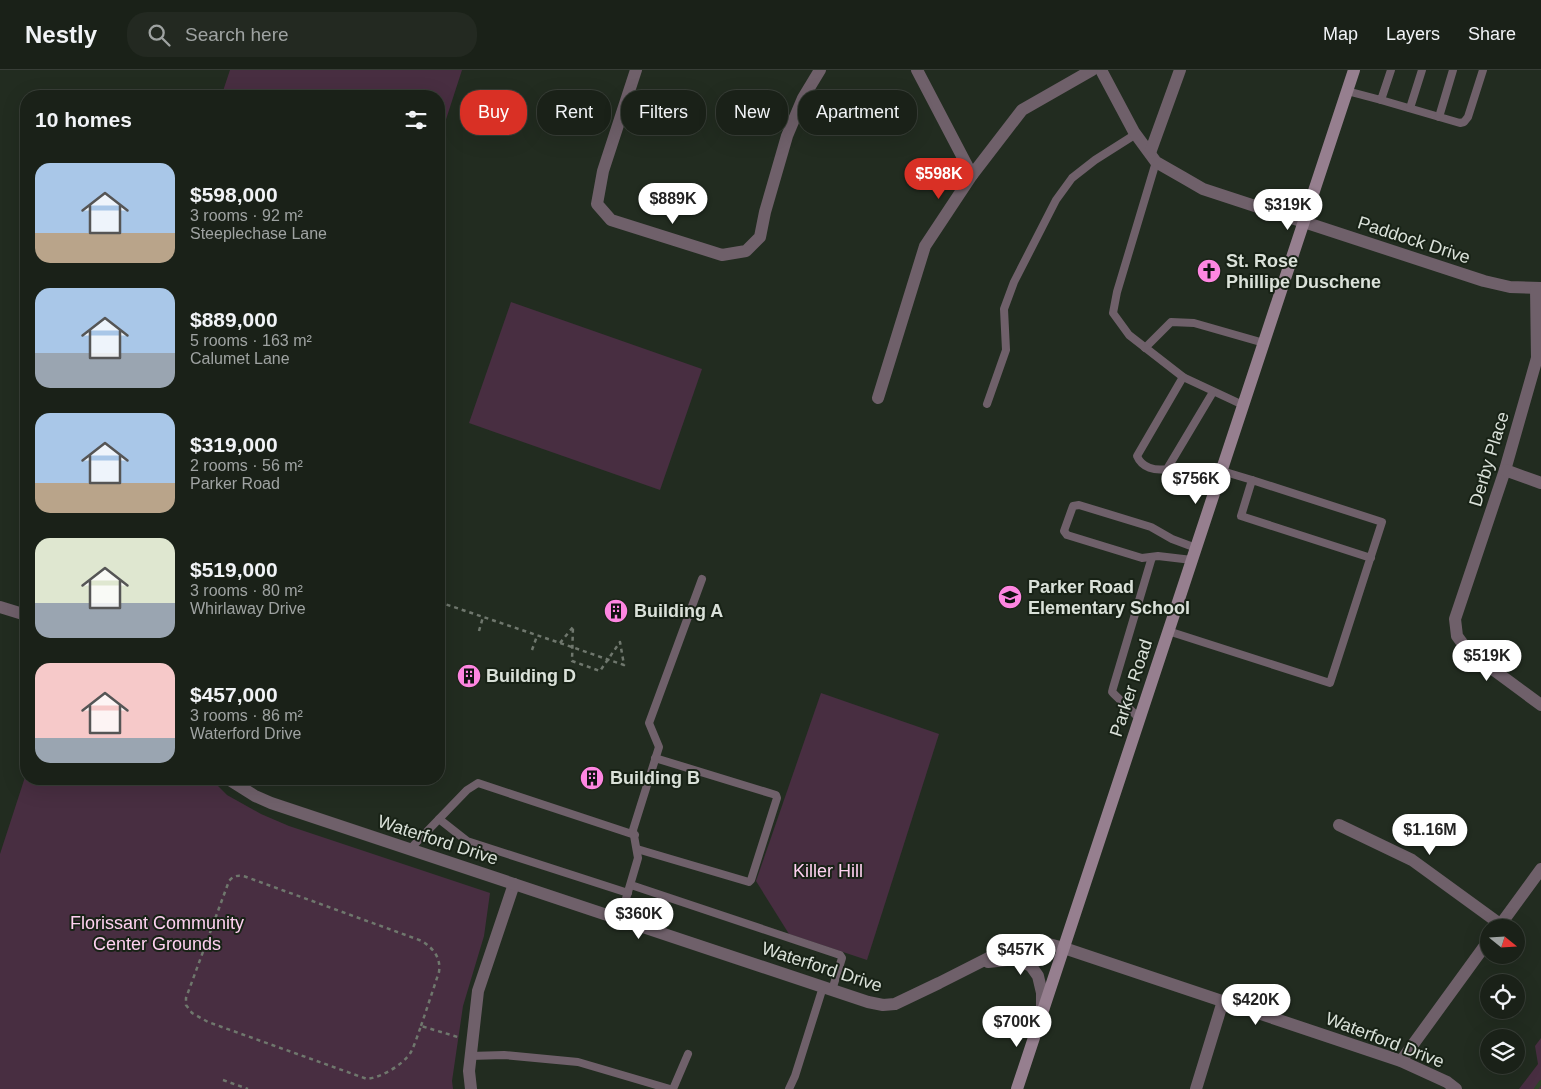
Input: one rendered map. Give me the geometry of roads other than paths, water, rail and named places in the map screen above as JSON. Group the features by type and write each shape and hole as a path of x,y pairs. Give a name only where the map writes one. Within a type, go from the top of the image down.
{"main road":[{"name":"Parker Road","path":"1017,1089 1354,70"}],"street":[{"path":"636,70 603,171 597,204 611,220 722,255 746,251 760,237 765,212 787,136 804,98 820,70"},
{"path":"917,70 972,176"},
{"path":"878,398 926,246 972,176 1022,110 1092,70"},
{"name":"Paddock Drive","path":"1101,70 1136,134 1153,157 1203,189 1484,282 1510,287 1538,289"},
{"path":"1153,157 1180,70"},
{"name":"Derby Place","path":"1538,289 1537,358 1505,470 1455,619 1457,636 1468,651 1541,705"},
{"path":"1505,470 1541,483"},
{"path":"0,607 20,613"},
{"name":"Waterford Drive","path":"238,785 271,803 875,1004 895,1004 1022,941 1037,941 1064,948 1401,1061 1447,1082 1456,1089"},
{"path":"1339,824 1412,860 1490,919"},
{"path":"1504,919 1541,869"},
{"path":"471,1089 470,1056 478,991 514,884"},
{"path":"1401,1061 1480,952"},
{"path":"981,962 1016,959 1031,966 1038,976 1042,993 1042,1015"},
{"path":"1196,1089 1223,1001"}],"lane":[{"path":"1381,100 1391,70"},
{"path":"1410,108 1422,70"},
{"path":"1439,116 1453,70"},
{"path":"1347,91 1464,122 1468,117 1483,70"},
{"path":"987,404 1006,350 1004,309 1014,282 1056,200 1072,178 1095,160 1136,134"},
{"path":"1153,157 1117,292 1114,313 1129,335 1183,376 1212,392 1243,405"},
{"path":"1145,348 1171,322 1194,323 1264,342"},
{"path":"1183,376 1137,456 1139,462 1156,471 1167,469 1212,392"},
{"path":"1168,632 1330,683 1382,522 1222,471"},
{"path":"1252,480 1241,516 1371,558"},
{"path":"1079,505 1151,527 1194,554 1142,558 1067,535 1064,531 1073,506 1079,505"},
{"path":"1140,718 1112,692 1152,557"},
{"path":"620,920 638,858 633,830 659,747 650,723 702,579"},
{"path":"637,849 749,882 777,798 776,795 655,758"},
{"path":"410,849 467,790 478,783 635,835"},
{"path":"439,819 467,842 628,894"},
{"path":"631,884 840,955 842,958 827,988 789,1088"},
{"path":"674,1089 688,1054"},
{"path":"470,1056 504,1055 578,1062 670,1089"}],"waterway":[{"path":"1536,1089 1541,1082"}],"place":[{"name":"St. Rose Phillipe Duschene","path":"1209,271"},
{"name":"Parker Road Elementary School","path":"1010,597"},
{"name":"Building A","path":"616,611"},
{"name":"Building D","path":"469,676"},
{"name":"Building B","path":"592,778"}],"park label":[{"name":"Killer Hill","path":"828,871"},
{"name":"Florissant Community Center Grounds","path":"157,933"}]}
